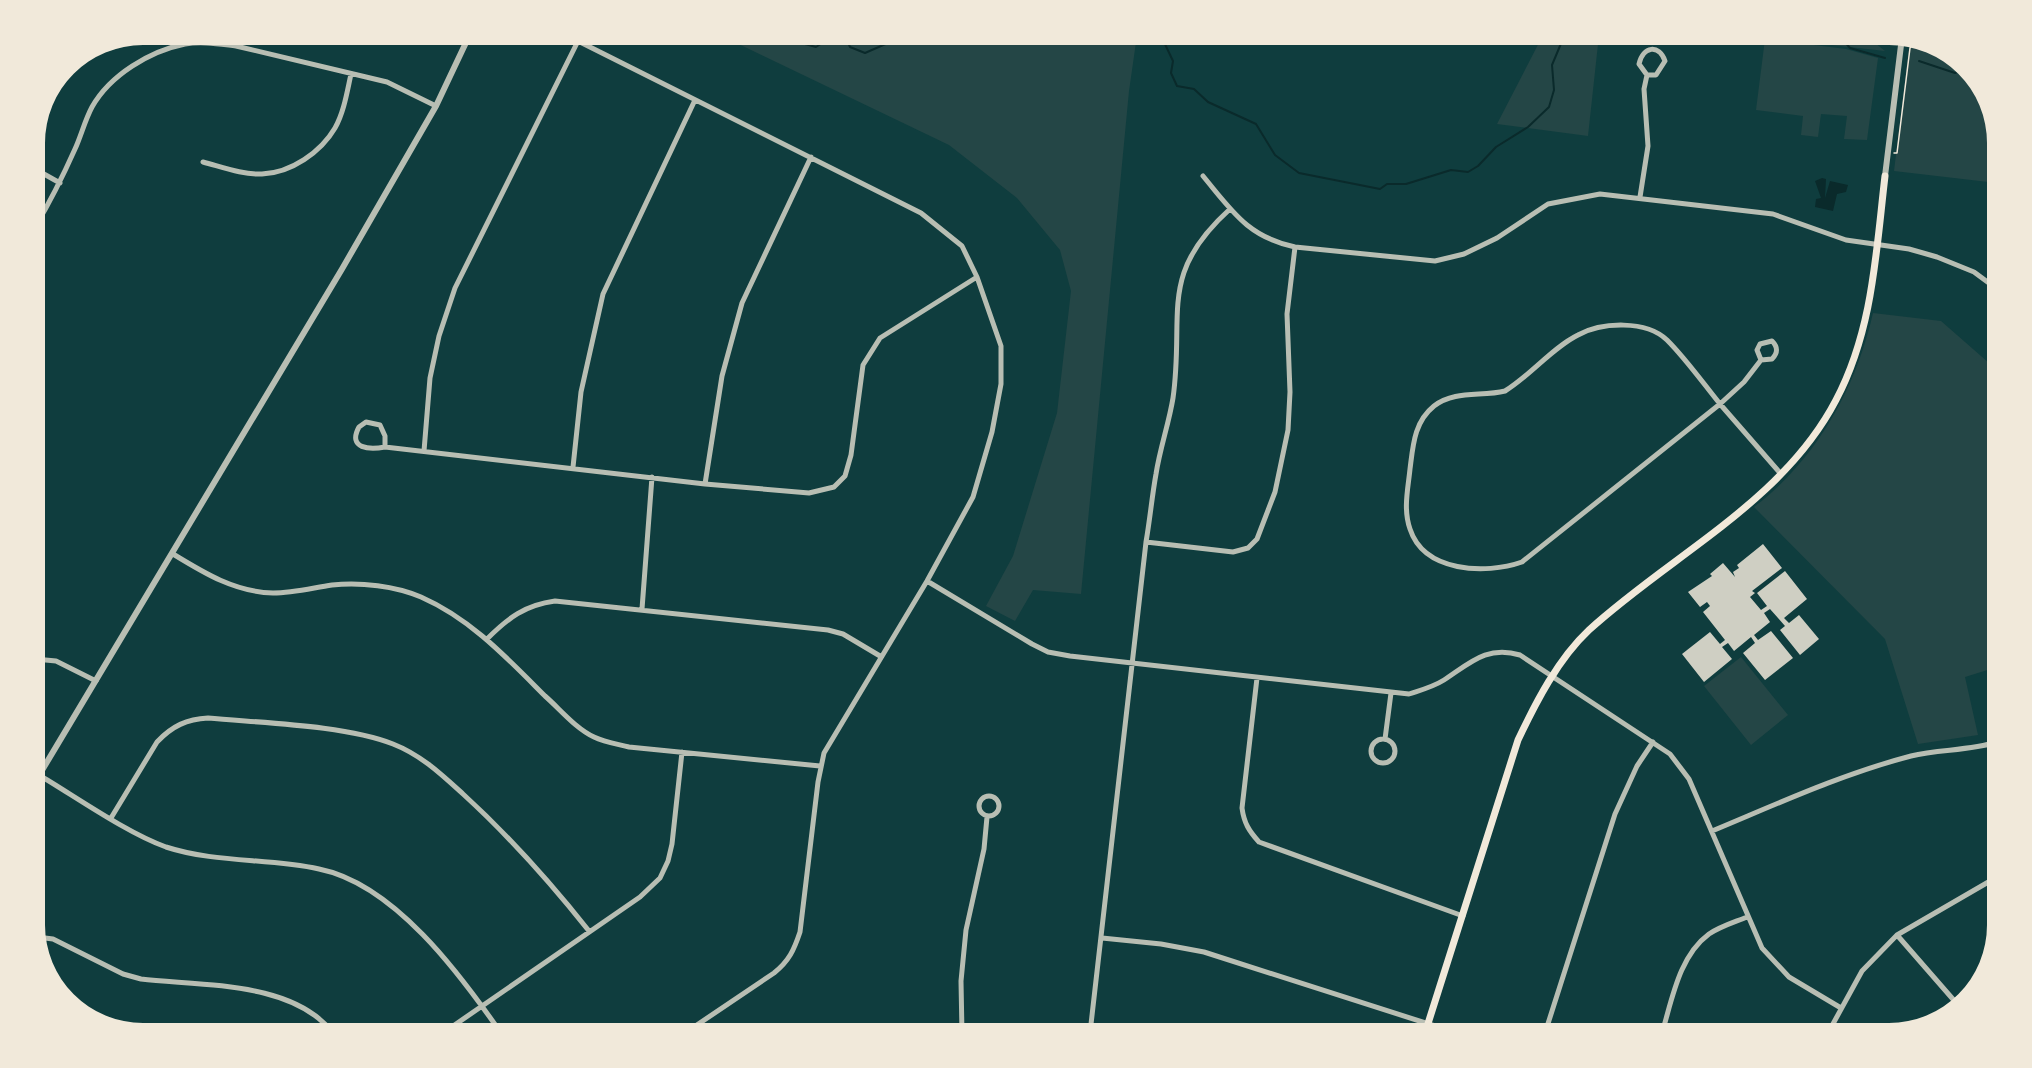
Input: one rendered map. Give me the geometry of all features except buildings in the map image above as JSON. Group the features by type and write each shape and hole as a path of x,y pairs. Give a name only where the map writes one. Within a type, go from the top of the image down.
{"main road":[{"path":"1428,1023 1518,740 1533,707 1554,675 1588,632 1633,592 1749,503 1781,474 1822,424 1846,380 1869,309 1885,176"}],"street":[{"path":"45,209 60,183 92,106 111,84 133,66 155,54 183,45"},
{"path":"228,45 387,82 436,106"},
{"path":"45,765 173,554 436,106 465,45"},
{"path":"424,451 434,357 456,288 576,45"},
{"path":"586,45 921,213 962,246 977,278 1001,346 1001,384 992,432 973,497 927,581 830,738 820,766 800,932 794,951 786,963 774,973 701,1023"},
{"path":"1885,176 1901,46"},
{"path":"1640,198 1648,146 1644,89 1647,75 1639,64 1641,54 1647,50 1655,50 1663,54 1665,61 1656,75 1647,75"},
{"path":"203,162 262,174 281,171 295,165 311,155 334,129 342,110 351,74"},
{"path":"573,467 581,392 603,294 695,100"},
{"path":"705,484 722,376 742,303 812,157"},
{"path":"45,175 60,183"},
{"path":"1203,176 1230,209 1259,236 1274,243 1295,247 1435,261 1464,254 1497,238 1548,204 1599,194 1773,214 1836,237 1937,257 1974,272 1987,282"},
{"path":"1091,1023 1146,542 1156,473 1173,400 1177,364 1177,298 1183,271 1196,245 1230,209"},
{"path":"1146,542 1233,552 1248,548 1257,539 1275,492 1288,430 1290,392 1287,314 1295,247"},
{"path":"385,447 385,436 381,425 366,422 359,427 356,438 359,446 365,449 385,447 705,484 809,493 834,487 845,476 851,455 862,365 880,338 977,278"},
{"path":"1761,360 1744,382 1720,404 1522,562 1497,569 1455,566 1433,558 1414,539 1406,510 1413,443 1423,419 1434,406 1449,398 1466,394 1493,394 1505,391 1577,335 1600,326 1619,325 1646,330 1665,338 1720,404 1781,474"},
{"path":"642,609 652,477"},
{"path":"173,554 209,576 252,591 274,593 354,584 398,590 440,606 462,619 487,639 566,716 592,736 628,747 820,766"},
{"path":"927,581 1032,645 1048,652 1085,658 1391,693 1422,690 1444,680 1473,659 1499,651 1520,655 1554,675 1670,754 1689,779 1762,948 1789,977 1841,1008"},
{"path":"487,639 508,618 538,603 555,601 828,630 843,634 880,656"},
{"path":"45,660 56,661 96,681"},
{"path":"1257,678 1242,808 1244,821 1250,833 1259,842 1463,916"},
{"path":"1385,739 1391,693"},
{"path":"111,818 157,742 167,732 192,718 370,736 420,756 446,778 494,822 542,873 589,931"},
{"path":"1385,739 1393,744 1394,754 1390,761 1379,762 1373,758 1373,746 1377,741 1385,739"},
{"path":"1548,1023 1615,814 1637,766 1653,742"},
{"path":"1712,831 1866,769 1913,756 1987,745"},
{"path":"458,1023 640,897 660,878 672,844 682,752"},
{"path":"45,782 145,837 181,851 318,868 353,880 389,905 425,938 456,970 494,1023"},
{"path":"992,795 997,798 998,811 987,817 978,806 980,800 992,795"},
{"path":"962,1023 961,981 966,930 984,849 987,817"},
{"path":"1834,1023 1862,971 1897,935 1987,883"},
{"path":"1666,1023 1686,960 1700,942 1710,934 1748,917"},
{"path":"1897,935 1953,1000"},
{"path":"46,938 53,939 123,974 141,979 277,995 317,1015 324,1023"},
{"path":"1102,938 1161,944 1204,952 1425,1023"}],"path":[{"path":"1888,152 1897,153 1911,47"}],"shaded area":[{"path":"741,45 1136,45 1129,91 1081,594 1033,590 1015,621 986,606 1013,556 1057,413 1071,291 1060,250 1017,198 949,145"},
{"path":"1538,45 1598,45 1588,136 1497,124"},
{"path":"1764,45 1814,45 1846,49 1878,58 1867,140 1844,139 1847,116 1821,114 1818,137 1801,135 1803,116 1756,110"},
{"path":"1832,45 1878,45 1885,51"},
{"path":"1909,47 1944,61 1971,88 1982,111 1985,124 1987,182 1894,171"},
{"path":"1826,179 1825,198 1830,181 1848,185 1846,192 1837,194 1833,211 1815,207 1816,199 1821,198 1815,181"},
{"path":"1873,313 1941,321 1987,361 1987,670 1965,677 1978,735 1918,744 1885,639 1754,507 1777,488 1815,444 1844,395 1866,341"},
{"path":"1741,657 1788,715 1751,745 1704,686"}],"waterway":[{"path":"809,45 816,47 819,45"},
{"path":"849,45 865,53 883,45"},
{"path":"1165,45 1173,61 1171,73 1177,86 1194,89 1208,102 1256,124 1275,155 1299,173 1380,189 1387,184 1406,184 1451,170 1468,172 1478,166 1496,147 1528,127 1549,107 1554,90 1552,65 1560,45"},
{"path":"1847,45 1850,48 1885,58"},
{"path":"1919,61 1957,72"}]}
